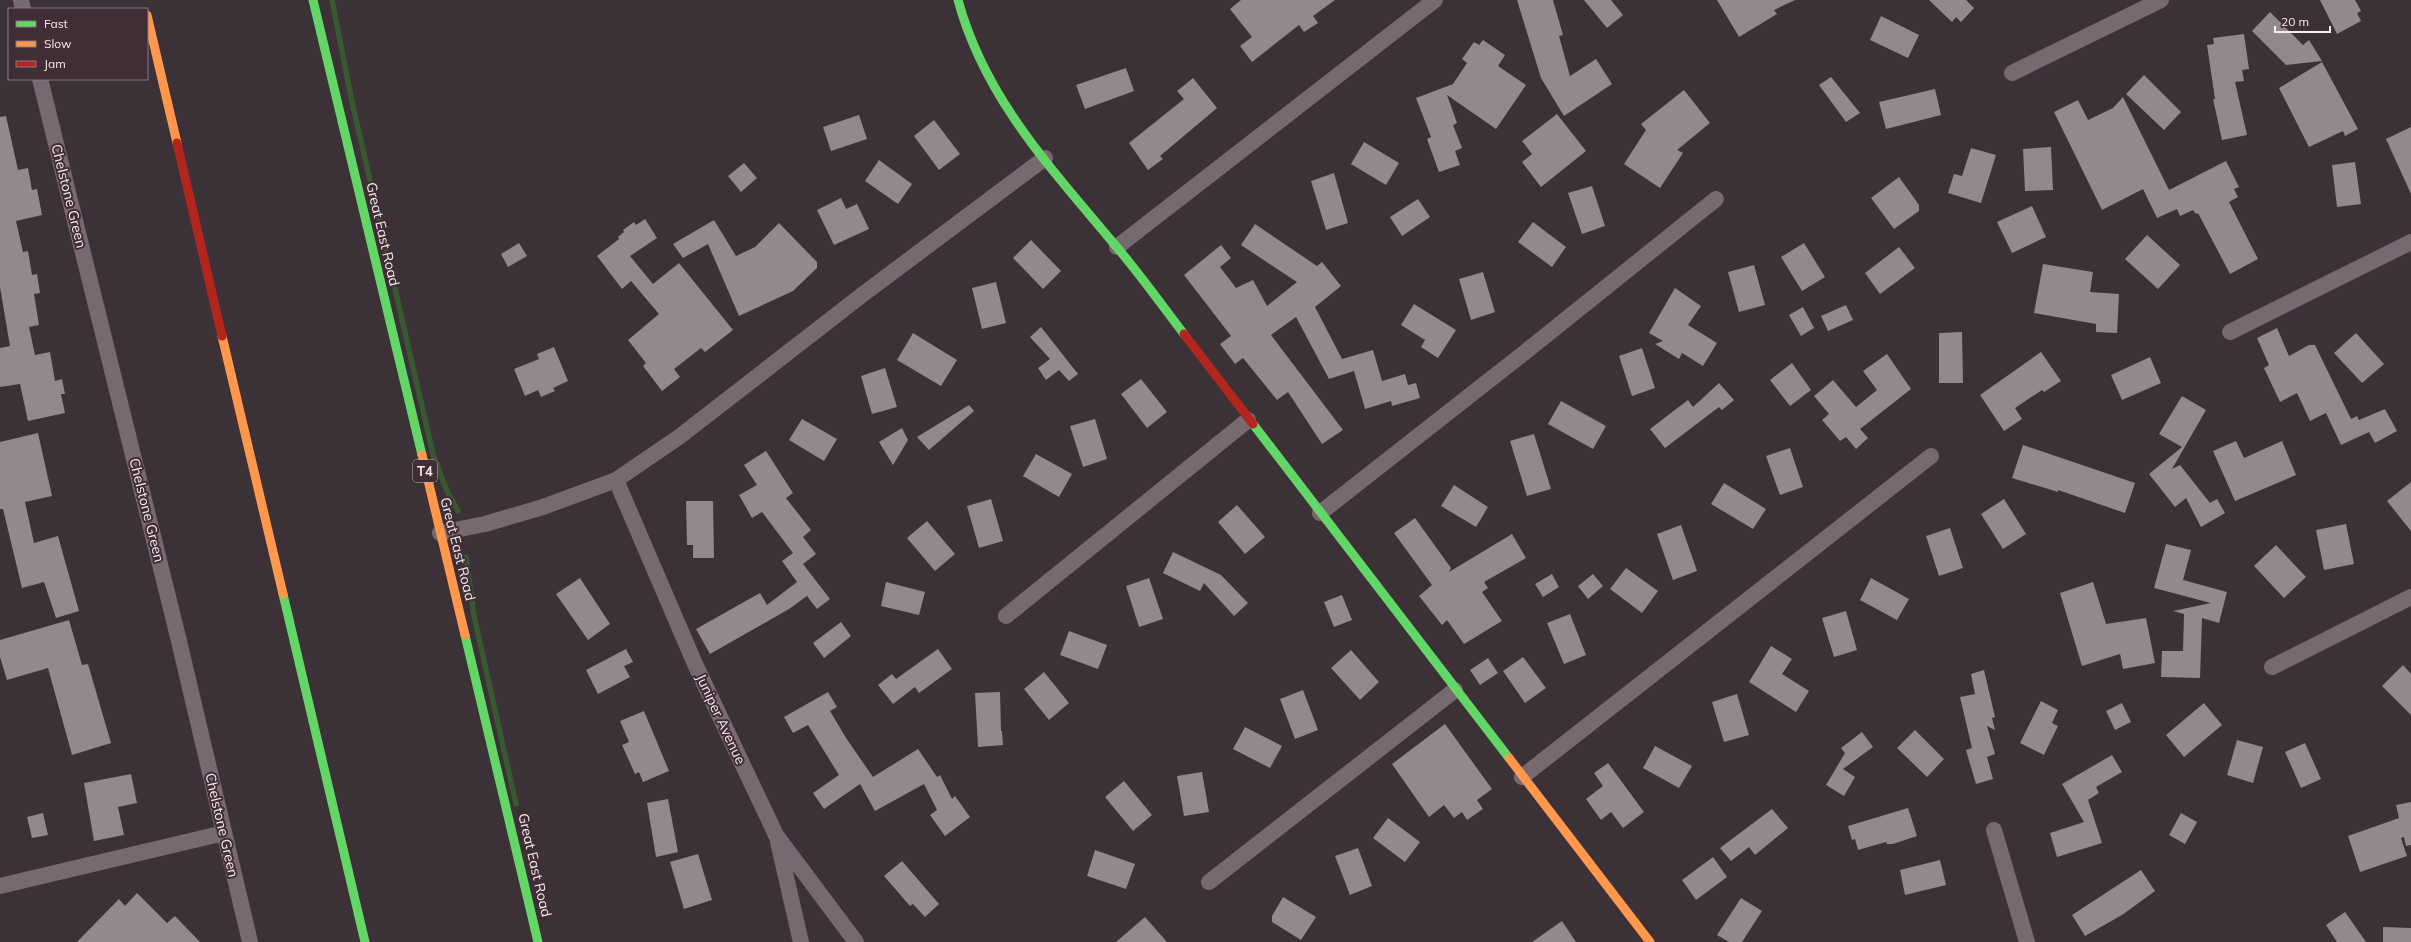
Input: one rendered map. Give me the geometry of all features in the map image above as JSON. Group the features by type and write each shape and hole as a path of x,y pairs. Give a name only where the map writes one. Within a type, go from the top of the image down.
{"main road":[{"name":"Great East Road","path":"313,0 538,942"},
{"path":"958,0 961,17 978,60 997,93 1045,158 1117,247 1455,690 1650,942"},
{"path":"148,19 365,942"}],"street":[{"path":"1117,247 1436,0"},
{"path":"2012,73 2161,0"},
{"name":"Chelstone Green","path":"40,80 250,942"},
{"path":"440,533 485,524 542,507 616,480 679,437 862,295 1045,158"},
{"path":"1320,513 1531,348 1716,199"},
{"path":"2230,332 2411,242"},
{"path":"1006,616 1248,420"},
{"path":"1522,777 1931,456"},
{"name":"Juniper Avenue","path":"616,480 695,664 776,835 856,942"},
{"path":"2272,667 2411,597"},
{"path":"1209,882 1455,690"},
{"path":"1994,830 2027,942"},
{"path":"0,886 224,833"},
{"path":"776,835 801,942"}],"building":[{"path":"1241,0 1335,0 1313,16 1318,23 1304,32 1299,25 1252,62 1240,46 1252,37 1230,9"},
{"path":"1517,0 1553,0 1563,35 1559,36 1570,76 1596,59 1612,84 1564,116 1541,78"},
{"path":"1584,0 1611,0 1623,15 1607,28"},
{"path":"1717,0 1795,0 1774,10 1777,14 1739,37"},
{"path":"1929,0 1966,0 1974,8 1961,22 1956,17 1952,22"},
{"path":"2320,0 2355,0 2361,11 2357,13 2361,21 2337,34"},
{"path":"2270,12 2303,45 2309,40 2322,61 2286,65 2252,31"},
{"path":"1881,16 1919,35 1908,58 1870,40"},
{"path":"2244,34 2249,69 2242,70 2244,81 2235,82 2247,135 2222,140 2213,99 2215,99 2207,45 2214,44 2213,38"},
{"path":"1483,40 1505,55 1498,66 1526,85 1496,129 1447,95 1457,123 1453,125 1462,148 1455,151 1460,165 1439,172 1427,139 1431,137 1416,98 1453,84 1467,63 1462,59 1474,42 1479,45"},
{"path":"2322,62 2358,129 2345,136 2343,131 2309,147 2279,88"},
{"path":"1126,68 1134,91 1085,109 1076,85"},
{"path":"2144,75 2181,112 2164,130 2126,94"},
{"path":"1831,77 1860,113 1846,122 1819,85"},
{"path":"1193,78 1217,108 1160,156 1163,159 1148,170 1129,143 1184,99 1177,91"},
{"path":"1935,89 1941,115 1886,129 1879,102"},
{"path":"1684,90 1710,123 1677,150 1683,153 1660,188 1624,164 1646,130 1641,124"},
{"path":"2123,97 2169,190 2226,161 2239,187 2234,189 2238,197 2229,202 2258,259 2230,274 2198,213 2196,214 2193,210 2180,216 2177,209 2157,218 2143,189 2102,210 2054,112 2078,100 2088,120 2113,108"},
{"path":"1557,114 1586,151 1541,187 1522,162 1532,154 1522,141"},
{"path":"859,115 867,139 831,151 823,127"},
{"path":"6,116 18,170 28,168 32,190 37,189 42,215 16,221 23,252 28,251 32,275 37,274 40,293 34,294 39,325 29,327 35,355 50,352 55,381 62,379 65,394 61,394 65,413 28,421 20,384 0,387 0,348 10,346 0,287 0,117"},
{"path":"934,120 960,154 939,170 914,136"},
{"path":"2411,127 2411,194 2386,139"},
{"path":"1364,142 1399,163 1386,185 1351,164"},
{"path":"2051,147 2053,190 2025,191 2023,149"},
{"path":"1971,148 1996,155 1981,203 1948,193 1954,174 1962,176"},
{"path":"879,160 912,184 898,204 865,181"},
{"path":"2355,162 2361,204 2337,207 2332,165"},
{"path":"744,163 757,178 741,192 728,176"},
{"path":"1334,173 1348,223 1326,230 1311,181"},
{"path":"1899,177 1919,205 1919,211 1894,229 1871,198"},
{"path":"1592,186 1605,226 1582,234 1568,193"},
{"path":"841,198 846,209 857,204 869,229 834,245 817,210"},
{"path":"1418,199 1430,217 1402,236 1390,217"},
{"path":"2032,206 2046,237 2012,253 1997,222"},
{"path":"645,219 657,238 630,256 653,284 679,263 733,330 705,352 701,348 674,369 680,377 662,391 643,366 646,363 628,340 659,314 631,281 622,289 597,256 619,239 618,237 624,232 623,230 634,222 636,225"},
{"path":"714,220 736,256 755,247 779,223 817,262 817,268 793,291 739,316 708,244 683,258 673,244"},
{"path":"1533,222 1566,247 1552,267 1518,242"},
{"path":"1255,224 1317,266 1322,262 1341,286 1315,307 1342,359 1373,350 1382,381 1405,374 1408,385 1416,383 1420,398 1392,406 1391,401 1365,409 1354,371 1329,379 1296,317 1271,335 1343,430 1322,444 1288,392 1277,400 1243,358 1235,364 1220,344 1231,336 1184,275 1221,245 1231,258 1220,267 1236,288 1253,280 1267,306 1297,282 1241,245"},
{"path":"2147,235 2180,265 2158,289 2125,259"},
{"path":"1031,240 1061,271 1043,289 1013,258"},
{"path":"519,243 527,256 508,267 501,254"},
{"path":"1804,243 1825,277 1802,291 1781,257"},
{"path":"1899,247 1915,268 1880,294 1865,273"},
{"path":"2043,264 2093,272 2090,292 2119,294 2117,333 2096,332 2096,324 2034,313"},
{"path":"1754,265 1765,305 1739,312 1728,272"},
{"path":"1483,272 1495,312 1471,320 1459,279"},
{"path":"996,282 1006,323 982,329 972,288"},
{"path":"1675,288 1701,306 1688,325 1717,343 1703,366 1682,353 1679,359 1655,344 1663,341 1649,333"},
{"path":"1414,304 1456,330 1438,358 1421,347 1425,340 1401,325"},
{"path":"1846,305 1853,320 1828,331 1821,316"},
{"path":"1803,307 1814,328 1801,336 1789,315"},
{"path":"1041,327 1078,374 1069,381 1059,370 1046,380 1038,368 1050,359 1030,337"},
{"path":"2277,328 2289,356 2309,345 2315,345 2351,419 2357,416 2359,420 2385,409 2397,431 2375,443 2369,432 2341,445 2326,413 2310,421 2297,393 2280,402 2264,368 2269,365 2257,338"},
{"path":"1962,332 1963,383 1939,383 1939,333"},
{"path":"913,333 957,360 941,386 897,360"},
{"path":"2356,333 2384,364 2362,383 2334,353"},
{"path":"554,347 568,381 553,388 555,391 541,397 538,390 525,396 514,369 539,359 537,354"},
{"path":"1642,348 1655,388 1632,396 1619,356"},
{"path":"2041,352 2061,381 2044,392 2042,390 2015,408 2022,419 2004,431 1980,395"},
{"path":"1887,354 1911,389 1860,429 1868,438 1856,449 1846,437 1840,441 1822,420 1829,414 1814,396 1833,380 1856,407 1877,390 1863,371"},
{"path":"2150,357 2161,383 2122,400 2111,375"},
{"path":"1792,363 1811,390 1790,406 1770,380"},
{"path":"885,368 897,407 872,414 861,376"},
{"path":"1141,379 1167,412 1147,428 1121,394"},
{"path":"1719,383 1734,400 1722,410 1719,407 1665,448 1650,429 1688,400 1693,407"},
{"path":"2182,396 2206,410 2172,469 2180,465 2210,503 2217,499 2225,513 2201,527 2186,498 2175,507 2149,474 2182,447 2159,434"},
{"path":"1561,401 1606,426 1593,449 1548,424"},
{"path":"969,405 974,411 929,450 917,437"},
{"path":"802,419 837,439 824,461 789,440"},
{"path":"1095,419 1107,459 1083,467 1070,426"},
{"path":"902,428 908,440 893,465 879,442"},
{"path":"38,433 52,496 25,502 34,543 58,536 79,611 56,618 44,582 22,588 3,509 0,509 0,442"},
{"path":"1534,434 1551,489 1527,496 1510,441"},
{"path":"2236,441 2244,458 2282,441 2296,475 2235,501 2213,451"},
{"path":"2023,445 2135,483 2125,513 2058,490 2058,492 2012,478"},
{"path":"1790,448 1803,487 1780,495 1766,456"},
{"path":"766,451 793,493 786,498 811,530 803,537 816,554 803,564 830,599 817,609 807,596 789,609 710,654 696,629 760,593 767,605 797,582 782,561 793,553 762,512 752,518 739,495 757,485 744,465"},
{"path":"1036,454 1072,474 1059,497 1023,476"},
{"path":"2411,482 2411,531 2387,501"},
{"path":"1724,483 1766,509 1753,529 1711,504"},
{"path":"1454,485 1488,507 1476,527 1441,506"},
{"path":"991,499 1003,541 979,548 967,506"},
{"path":"2004,499 2026,534 2003,549 1981,514"},
{"path":"686,501 713,501 714,558 693,558 693,545 687,545"},
{"path":"1237,505 1265,537 1245,554 1218,522"},
{"path":"1415,518 1451,568 1449,572 1512,534 1526,558 1484,582 1488,588 1482,592 1502,621 1464,644 1447,620 1442,625 1419,596 1432,585 1394,533"},
{"path":"927,521 955,554 935,571 907,538"},
{"path":"2346,524 2354,564 2324,570 2316,530"},
{"path":"1681,525 1697,571 1673,580 1657,534"},
{"path":"1950,528 1963,568 1939,576 1926,536"},
{"path":"2166,544 2191,550 2183,580 2227,592 2219,623 2202,618 2200,678 2161,677 2162,651 2183,651 2184,614 2173,611 2211,603 2154,588"},
{"path":"2276,545 2306,577 2284,598 2254,566"},
{"path":"1173,552 1221,575 1248,603 1234,616 1204,583 1200,591 1163,573"},
{"path":"1626,568 1658,591 1642,613 1610,589"},
{"path":"1552,574 1559,587 1543,597 1535,584"},
{"path":"1593,574 1603,586 1588,599 1578,586"},
{"path":"580,578 610,624 588,640 556,594"},
{"path":"1149,578 1163,619 1139,627 1126,586"},
{"path":"1871,578 1909,599 1897,620 1860,600"},
{"path":"886,582 925,592 919,615 881,606"},
{"path":"2093,582 2106,624 2146,618 2155,663 2123,669 2120,654 2082,666 2060,593"},
{"path":"1342,595 1352,620 1334,627 1324,602"},
{"path":"1846,611 1857,650 1834,657 1822,618"},
{"path":"1570,614 1586,655 1564,664 1547,623"},
{"path":"69,620 82,665 88,664 111,743 72,755 48,668 7,680 0,657 0,640"},
{"path":"841,622 851,636 824,658 813,643"},
{"path":"1069,631 1107,645 1098,669 1060,655"},
{"path":"1771,646 1792,659 1782,674 1809,691 1796,712 1749,682"},
{"path":"626,649 633,662 624,666 630,677 598,694 586,670"},
{"path":"938,649 952,669 919,693 915,687 893,704 878,685 892,674 896,679"},
{"path":"1351,650 1379,682 1360,700 1331,668"},
{"path":"1523,657 1546,688 1525,703 1503,671"},
{"path":"1488,658 1498,673 1480,685 1470,670"},
{"path":"2403,665 2411,674 2411,715 2382,686"},
{"path":"1984,670 1995,717 1992,718 1995,730 1987,726 1995,754 1987,757 1993,779 1976,784 1966,750 1972,748 1960,697 1975,694 1971,674"},
{"path":"1044,672 1069,703 1049,720 1024,689"},
{"path":"1303,690 1318,730 1295,739 1280,699"},
{"path":"828,692 837,707 830,711 846,738 873,777 918,749 937,777 940,775 952,799 955,796 970,817 945,836 930,815 937,810 924,784 875,811 860,784 824,809 813,793 839,775 808,725 793,733 784,717"},
{"path":"1000,692 1001,731 1003,745 978,747 975,693"},
{"path":"1737,694 1749,735 1724,742 1712,702"},
{"path":"2041,701 2058,710 2052,723 2058,726 2044,755 2020,743"},
{"path":"2122,703 2131,722 2115,730 2106,711"},
{"path":"2204,703 2222,725 2184,757 2166,735"},
{"path":"644,711 669,771 643,782 639,772 635,774 622,745 629,742 620,721"},
{"path":"1445,724 1492,789 1477,800 1483,809 1467,820 1462,812 1454,818 1444,805 1429,817 1392,764"},
{"path":"1245,727 1282,746 1270,768 1233,749"},
{"path":"1915,730 1944,759 1927,777 1897,748"},
{"path":"1862,732 1873,747 1843,769 1855,777 1844,796 1826,785 1845,753 1841,748"},
{"path":"2237,740 2263,747 2253,783 2227,775"},
{"path":"2305,743 2321,779 2301,788 2285,752"},
{"path":"1655,746 1692,766 1679,788 1643,768"},
{"path":"2112,755 2122,772 2096,787 2099,793 2088,800 2102,843 2057,857 2050,833 2084,822 2062,784"},
{"path":"1608,763 1644,812 1623,828 1611,812 1601,820 1586,799 1603,786 1594,773"},
{"path":"1202,772 1209,812 1184,816 1177,776"},
{"path":"131,774 137,803 118,807 124,835 94,841 84,783"},
{"path":"1124,781 1152,815 1133,831 1105,797"},
{"path":"668,799 678,852 656,857 647,803"},
{"path":"2411,802 2411,845 2406,846 2404,837 2401,838 2407,856 2360,872 2348,836 2399,818 2396,805"},
{"path":"1908,808 1917,836 1893,844 1887,844 1886,842 1858,850 1855,839 1852,840 1848,826"},
{"path":"1772,809 1788,828 1755,855 1749,847 1731,861 1720,848"},
{"path":"43,813 48,835 32,838 27,817"},
{"path":"2181,813 2197,822 2185,844 2169,835"},
{"path":"1388,818 1420,842 1405,862 1373,838"},
{"path":"1358,848 1372,886 1350,895 1335,856"},
{"path":"1095,850 1135,864 1126,889 1087,876"},
{"path":"698,854 712,900 684,909 670,862"},
{"path":"1713,857 1727,877 1696,900 1682,880"},
{"path":"1940,860 1946,885 1905,895 1900,870"},
{"path":"902,861 939,904 925,917 913,904 910,906 884,876"},
{"path":"2141,870 2155,891 2122,915 2085,936 2072,915"},
{"path":"137,893 167,923 175,916 200,942 77,942 119,899 125,906"},
{"path":"1283,897 1316,917 1301,940 1272,922 1272,916"},
{"path":"1741,898 1762,911 1742,942 1729,942 1717,935"},
{"path":"2345,912 2366,942 2337,942 2326,925"},
{"path":"1145,917 1167,942 1116,942"},
{"path":"1562,921 1576,942 1532,942"},
{"path":"2383,927 2411,928 2411,942 2383,942"}],"waterway":[{"path":"332,0 352,102 433,454 447,491 458,511"},
{"path":"466,557 474,616 516,804"}],"traffic: fast":[{"path":"313,0 422,455"},
{"path":"958,0 970,36 985,69 1003,101 1023,131 1044,160 1133,266 1184,334"},
{"path":"1253,424 1509,758"},
{"path":"283,594 365,942"},
{"path":"465,635 538,942"}],"traffic: slow":[{"path":"148,19 177,143"},
{"path":"222,336 283,594"},
{"path":"422,455 465,635"},
{"path":"1509,758 1650,942"}],"traffic: jam":[{"path":"177,143 222,336"},
{"path":"1184,334 1253,424"}]}
